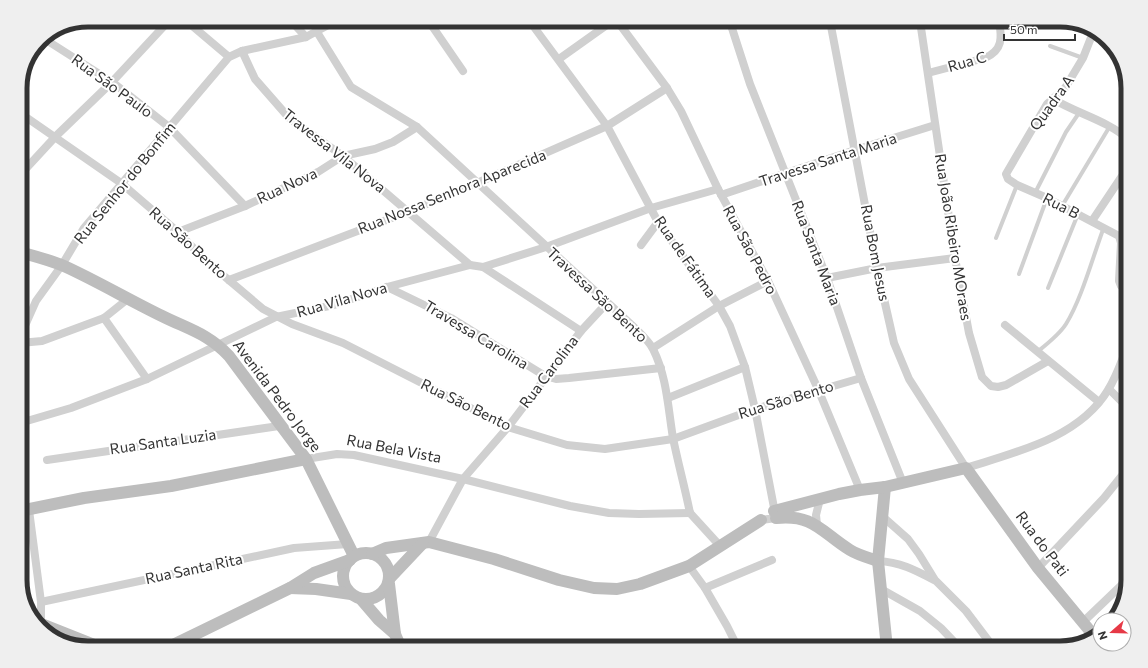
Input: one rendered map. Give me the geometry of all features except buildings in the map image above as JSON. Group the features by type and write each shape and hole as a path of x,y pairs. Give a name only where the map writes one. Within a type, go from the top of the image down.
{"street":[{"path":"27,167 56,136 112,82 163,27"},
{"path":"194,27 229,56 242,51 306,36 325,27"},
{"path":"297,27 306,36"},
{"path":"433,27 463,71"},
{"name":"Rua de Fátima","path":"534,27 607,126 658,222 719,306 730,326 745,367 755,409 775,515"},
{"path":"559,59 604,27"},
{"name":"Rua São Pedro","path":"622,27 667,88 681,111 720,192 768,281 818,389 860,490"},
{"name":"Rua Santa Maria","path":"732,27 750,84 826,278 861,378 903,483"},
{"name":"Rua Bom Jesus","path":"831,27 877,268 894,343 909,379 966,468"},
{"name":"Rua João Ribeiro MOraes","path":"921,27 955,258 969,333 982,377 985,382 991,386 998,387 1006,385 1048,361"},
{"name":"Rua C","path":"928,72 985,58 993,54 999,46 1001,35 1000,27"},
{"name":"Travessa São Bento","path":"317,32 351,87 417,127 620,314 652,348 661,368 668,398 673,439 690,513"},
{"name":"Quadra A","path":"1006,174 1047,104 1065,88 1083,58 1092,36"},
{"name":"Rua São Paulo","path":"49,42 112,82 169,127 245,206"},
{"name":"Travessa Vila Nova","path":"242,51 255,79 290,119 343,156 410,211 470,265"},
{"name":"Rua Senhor do Bonfim","path":"27,320 36,301 62,266 84,228 229,56"},
{"name":"Rua Nossa Senhora Aparecida","path":"229,280 410,211 477,183 607,126 667,88"},
{"path":"1053,99 1079,113 1110,125 1121,134"},
{"name":"Rua São Bento","path":"27,117 56,136 121,183 178,232 205,260 263,309 276,317 343,343 508,427 567,445 584,448 605,449 673,439 755,409 818,389 861,378"},
{"name":"Travessa Santa Maria","path":"483,267 546,247 651,208 720,192 935,125"},
{"name":"Rua Nova","path":"178,232 245,206 318,172 343,156 375,149 393,142 417,127"},
{"name":"Rua B","path":"1006,174 1008,179 1017,185 1104,226 1119,236 1121,243 1119,281 1121,286"},
{"path":"1092,221 1121,178"},
{"path":"641,245 658,222"},
{"name":"Avenida Pedro Jorge","path":"27,254 62,266 129,298 162,316 198,332 218,345 229,356 306,459 348,544 352,558"},
{"path":"826,278 877,268 955,258"},
{"path":"470,265 483,267 580,331"},
{"name":"Rua Vila Nova","path":"218,345 276,317 334,305 387,287 470,265"},
{"path":"652,348 719,306 768,281"},
{"name":"Travessa Carolina","path":"387,287 451,318 545,376 556,379 661,368"},
{"path":"27,342 42,341 104,318 129,298"},
{"name":"Rua Carolina","path":"426,543 464,479 508,427 580,331 607,303"},
{"path":"104,318 147,379"},
{"path":"1005,325 1036,352 1099,402"},
{"path":"27,421 71,408 147,379 218,345"},
{"path":"372,554 386,548 426,543 594,588 617,589 640,584 689,566 721,547 761,520 820,499 860,490 885,487 966,468 1037,445 1063,432 1084,417 1109,389 1121,361"},
{"path":"668,398 745,367"},
{"path":"1109,389 1121,401"},
{"name":"Rua Santa Luzia","path":"47,460 280,426"},
{"name":"Rua Bela Vista","path":"27,510 84,498 171,486 337,454 354,455 464,479 570,506 609,513 690,513"},
{"name":"Rua do Pati","path":"966,468 1038,568 1091,632"},
{"path":"1038,568 1104,498 1121,477"},
{"path":"885,487 878,561 886,641"},
{"path":"817,525 816,515 820,499"},
{"path":"690,513 721,547"},
{"path":"775,515 792,517 817,525 851,550 878,561 894,562 905,565 935,580"},
{"path":"882,516 908,539 935,580 966,611 989,641"},
{"path":"27,522 41,602 40,617"},
{"path":"290,588 316,589 372,599 382,594 389,581 426,543"},
{"name":"Rua Santa Rita","path":"41,602 294,548 348,544"},
{"path":"181,641 290,588 314,573 366,553 382,559 388,567 395,634 398,641"},
{"path":"352,558 344,568 343,577 345,586 395,634"},
{"path":"705,588 772,560"},
{"path":"689,566 705,588 734,641"},
{"path":"1083,622 1120,586"},
{"path":"881,589 920,611 953,641"},
{"path":"52,629 82,640"}],"lane":[{"path":"1050,46 1083,58"},
{"path":"1036,193 1066,132 1079,113"},
{"path":"1062,206 1110,125"},
{"path":"996,238 1017,185"},
{"path":"1019,274 1047,198"},
{"path":"1048,288 1078,214"},
{"path":"1036,352 1058,334 1066,325 1078,298 1104,226"}]}
